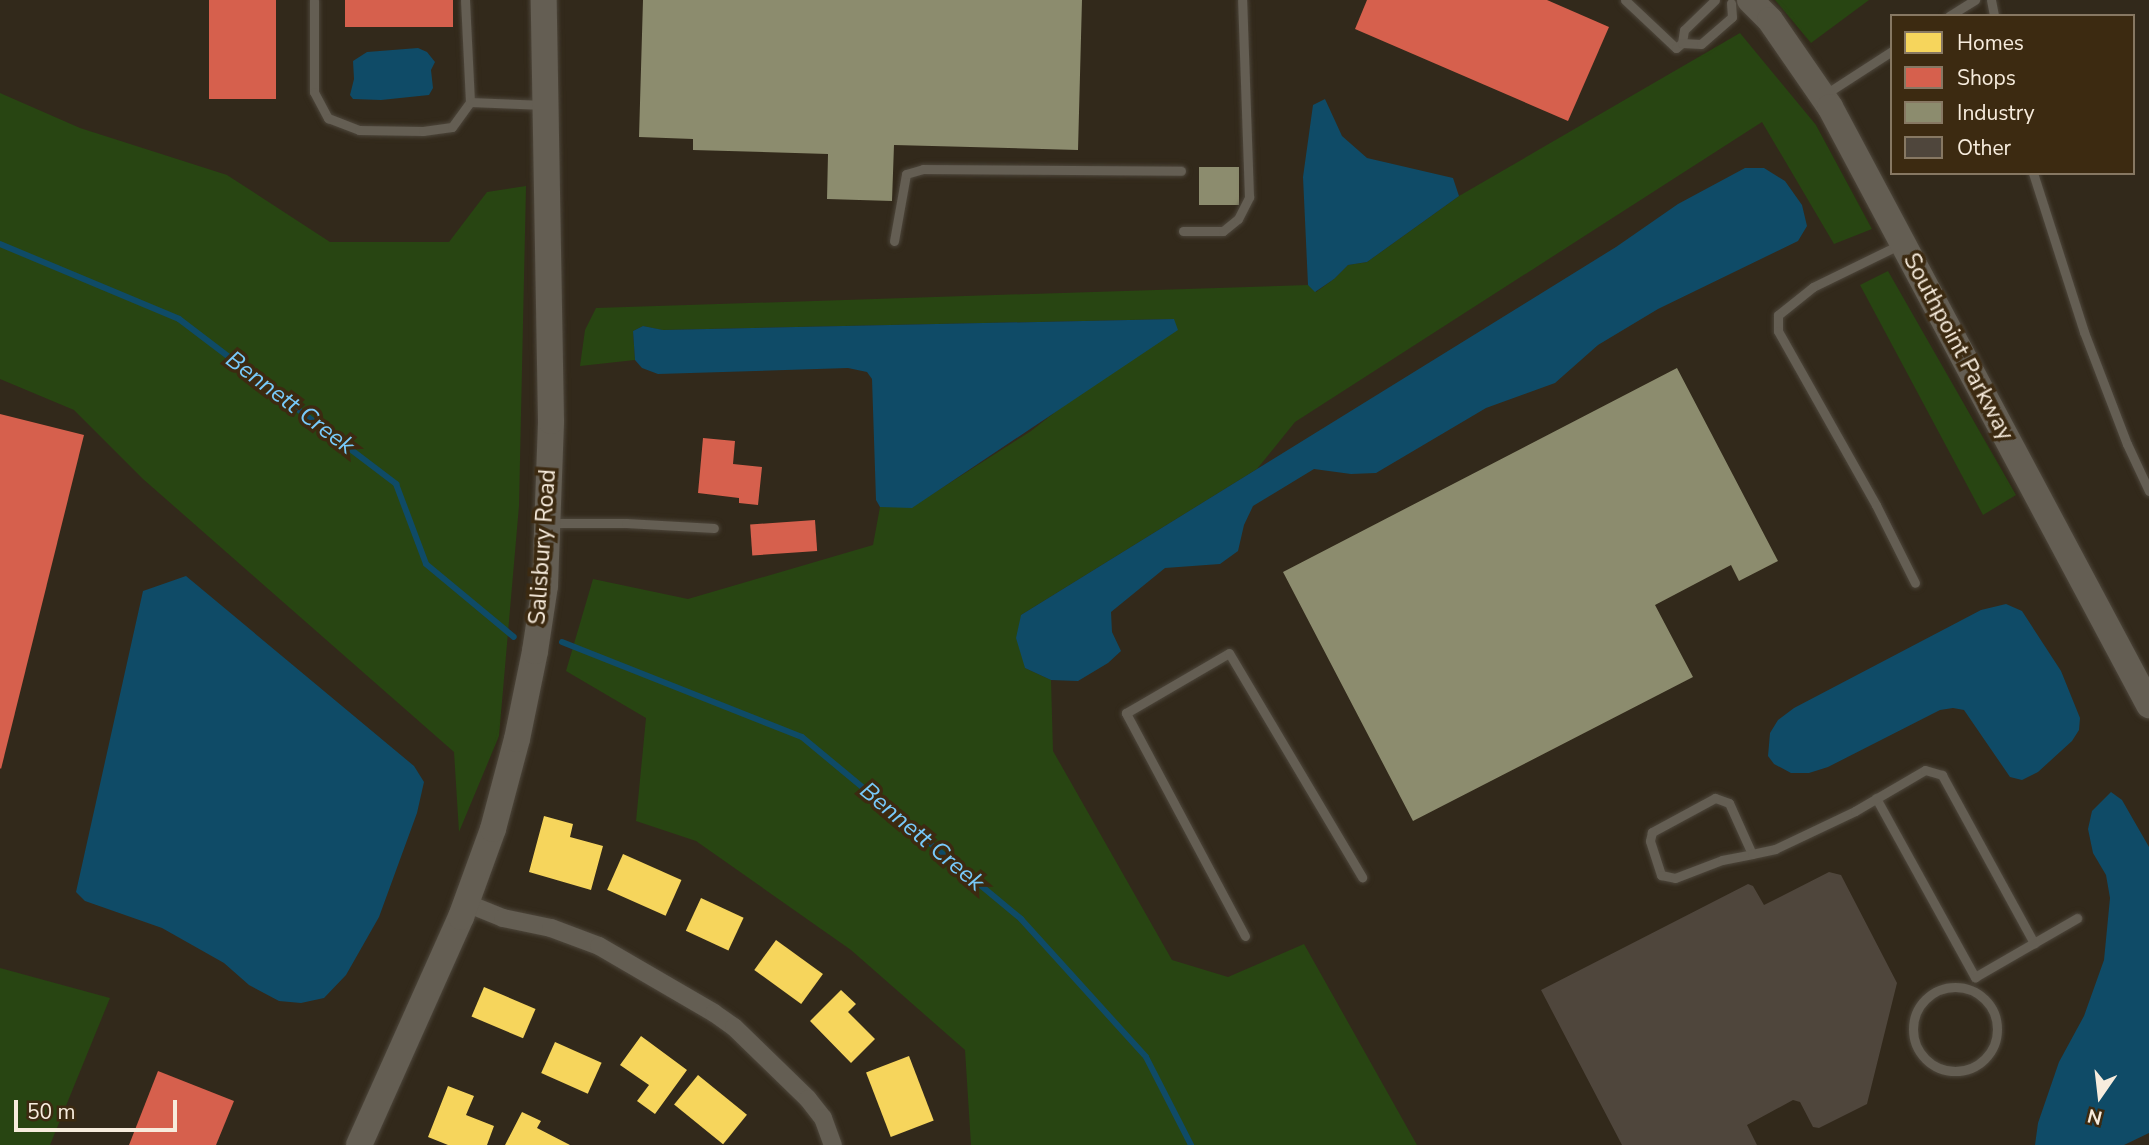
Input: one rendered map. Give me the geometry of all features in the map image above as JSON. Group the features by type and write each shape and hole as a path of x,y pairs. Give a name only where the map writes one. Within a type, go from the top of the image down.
{"street":[{"name":"Salisbury Road","path":"359,1145 466,904 493,829 517,740 545,586 551,407 544,0"},
{"name":"Southpoint Parkway","path":"1739,1 1770,20 1823,96 2149,705"},
{"path":"466,904 503,918 551,928 599,946 662,980 714,1013 734,1027 808,1100 823,1118 833,1145"}],"lane":[{"path":"314,0 314,92 328,118 359,130 424,131 452,127 470,102 465,0"},
{"path":"1183,231 1223,230 1238,219 1249,197 1242,0"},
{"path":"1625,0 1676,48 1682,43 1684,30 1715,0"},
{"path":"1682,43 1700,44 1732,17 1739,1 1720,0"},
{"path":"1953,14 1975,0"},
{"path":"1823,96 1890,52"},
{"path":"470,102 546,105"},
{"path":"894,241 906,174 923,169 1181,171"},
{"path":"2035,175 2084,332 2127,444 2149,491"},
{"path":"1903,243 1813,287 1777,315 1778,331 1876,505 1915,583"},
{"path":"548,523 626,523 714,528"},
{"path":"1245,936 1126,713 1229,653 1362,877"},
{"path":"1752,854 1729,803 1715,798 1652,832 1650,841 1661,875 1675,878 1722,860 1752,854 1775,849 1925,770 1942,775 2035,943"},
{"path":"1876,798 1975,976 1971,990"},
{"path":"1975,976 2077,918"},
{"path":"1943,989 1971,990 1992,1007 1997,1034 1993,1047 1975,1066 1948,1070 1935,1066 1916,1046 1913,1032 1917,1011 1930,995 1943,989"}],"green space":[{"path":"1775,0 1869,0 1811,43"},
{"path":"1740,33 1816,125 1872,229 1834,244 1762,122 1295,422 1257,469 1021,615 1025,668 1051,680 1053,751 1172,960 1228,977 1304,944 1417,1145 971,1145 965,1050 851,950 696,841 636,821 646,718 566,671 593,579 688,599 873,545 880,507 912,507 1031,431 1174,319 662,330 643,326 633,331 635,360 580,366 585,330 596,308 1308,285 1316,292 1348,265 1367,262 1459,196"},
{"path":"0,93 80,128 227,175 330,242 449,242 487,192 526,186 519,506 499,736 459,832 454,752 143,479 74,410 0,379"},
{"path":"1888,271 2016,495 1983,515 1860,285"},
{"path":"0,968 110,998 50,1145 0,1145"}],"water":[{"path":"418,48 427,52 435,62 431,70 433,88 429,95 381,100 353,99 350,95 354,79 353,61 367,52"},
{"path":"1325,99 1342,136 1367,158 1453,178 1459,196 1367,262 1348,265 1315,292 1308,285 1303,177 1313,105"},
{"path":"1745,168 1764,168 1785,181 1802,205 1807,226 1798,241 1658,309 1598,345 1555,383 1486,408 1376,473 1351,474 1314,469 1253,506 1244,525 1238,551 1220,564 1165,568 1111,612 1112,632 1121,651 1108,663 1078,681 1051,680 1025,668 1016,638 1021,615 1616,247 1678,204"},
{"path":"1174,319 1178,330 912,508 880,507 876,500 872,379 867,372 848,368 658,374 642,368 635,360 633,331 643,326 663,330"},
{"path":"186,576 414,766 424,782 417,813 379,917 346,975 324,998 301,1003 279,1001 249,985 224,963 162,928 85,901 76,892 143,591"},
{"path":"2006,604 2022,611 2061,671 2080,718 2079,730 2072,741 2038,772 2022,780 2010,777 1964,710 1953,708 1940,710 1828,767 1809,773 1791,773 1774,764 1768,756 1770,733 1778,720 1794,708 1981,610"},
{"path":"2111,792 2122,800 2149,847 2149,1133 2124,1145 2035,1145 2038,1123 2059,1062 2084,1016 2104,960 2110,898 2106,875 2093,853 2088,829 2092,811"}],"building: Homes":[{"path":"544,816 573,824 570,837 603,846 591,890 529,872"},
{"path":"623,854 681,880 666,916 607,890"},
{"path":"701,898 744,918 728,950 686,931"},
{"path":"776,940 823,974 801,1004 754,970"},
{"path":"484,987 536,1009 523,1038 471,1016"},
{"path":"841,990 856,1004 848,1012 875,1039 851,1063 810,1021"},
{"path":"641,1036 687,1070 655,1114 637,1101 649,1085 620,1065"},
{"path":"555,1042 602,1063 588,1094 541,1073"},
{"path":"909,1056 934,1120 891,1137 866,1072"},
{"path":"698,1075 747,1115 723,1144 674,1105"},
{"path":"448,1086 474,1096 466,1115 494,1126 487,1145 448,1145 428,1137"},
{"path":"522,1112 541,1121 537,1128 570,1145 505,1145"}],"building: Shops":[{"path":"209,0 276,0 276,99 209,99"},
{"path":"345,0 453,0 453,27 345,27"},
{"path":"1367,0 1547,0 1609,27 1568,121 1355,29"},
{"path":"0,414 84,435 1,769 0,768"},
{"path":"703,438 735,441 733,464 762,467 758,505 739,503 739,498 698,493"},
{"path":"815,520 817,551 752,555 750,525"},
{"path":"158,1071 234,1101 216,1145 129,1145"}],"building: Industry":[{"path":"643,0 1082,0 1078,150 894,145 892,201 827,199 828,154 693,150 693,139 639,137"},
{"path":"1199,167 1239,167 1239,205 1199,205"},
{"path":"1677,368 1778,561 1739,581 1731,565 1655,605 1693,677 1413,821 1283,572"}],"building: Other":[{"path":"1829,872 1841,875 1897,983 1867,1104 1819,1128 1813,1127 1800,1102 1793,1100 1747,1125 1757,1145 1622,1145 1541,990 1748,884 1753,886 1764,905"}],"waterway":[{"name":"Bennett Creek","path":"0,244 179,319 396,484 426,564 514,637"},
{"name":"Bennett Creek","path":"562,642 802,737 1021,919 1146,1057 1191,1145"}]}
